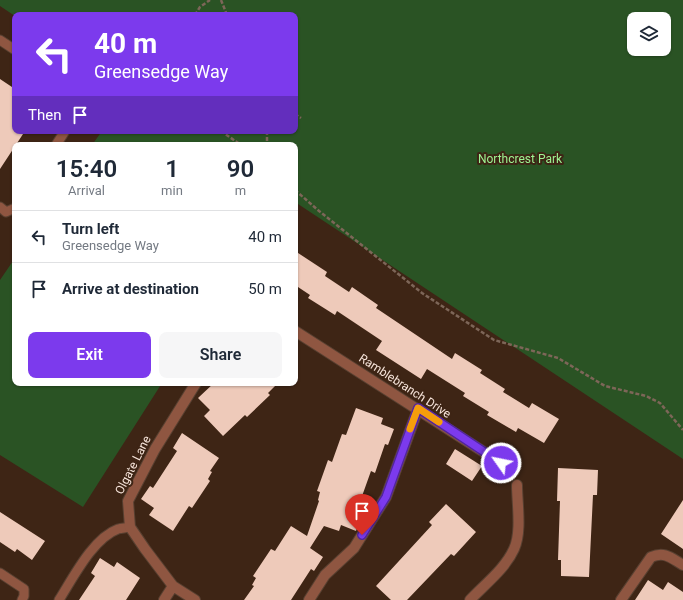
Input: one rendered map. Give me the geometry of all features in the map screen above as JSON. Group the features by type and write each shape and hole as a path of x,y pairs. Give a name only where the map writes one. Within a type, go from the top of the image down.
{"street":[{"name":"Ramblebranch Drive","path":"298,333 418,408 501,463"},
{"name":"Olgate Lane","path":"130,527 128,501 159,443 194,386"},
{"path":"309,600 325,576 354,548 386,497 418,408"},
{"path":"470,600 503,566 515,548 519,527 517,485"},
{"path":"130,527 173,586 195,600"},
{"path":"621,600 651,557 659,554 667,555 683,565"},
{"path":"164,600 173,586"}],"lane":[{"path":"0,40 12,48"},
{"path":"0,208 6,212 12,209"},
{"path":"59,600 97,543 105,536 118,530 130,527"},
{"path":"0,573 24,588 24,596 22,600"}],"path":[{"path":"197,12 200,7 210,0"},
{"path":"221,0 226,12"},
{"path":"225,134 237,142"},
{"path":"298,193 422,293 494,340 558,358 605,386 646,396 660,403 683,430"}],"green space":[{"name":"Northcrest Park","path":"0,0 683,0 683,459 298,204 298,142 94,142 100,134 298,134 298,12 12,12 12,14 0,6"},
{"path":"12,262 12,386 160,386 83,507 0,455 0,280"}],"building":[{"path":"0,79 12,87 12,134 23,134 18,142 12,142 12,151 0,169"},
{"path":"298,253 327,272 325,276 349,292 352,287 378,305 376,308 452,359 455,353 482,370 480,373 505,389 503,392 529,408 532,403 559,419 544,443 518,428 516,432 487,415 489,412 463,396 465,393 427,369 421,379 376,350 382,341 337,311 335,315 308,298 310,295 298,287"},
{"path":"211,386 275,386 268,393 270,395 247,417 245,415 223,436 204,416 210,410 198,398"},
{"path":"356,408 383,418 381,424 394,429 388,445 385,444 375,473 371,471 356,513 361,515 356,531 341,525 339,531 324,526 310,548 323,557 314,571 311,569 291,600 244,600 254,586 252,585 256,578 253,576 271,549 275,551 291,526 307,536 319,501 320,492 317,491 328,460 332,462 342,434 346,435"},
{"path":"182,433 219,458 210,471 212,472 208,479 210,481 192,508 189,506 173,531 149,515 154,508 141,499 150,486 153,488 177,451 173,448"},
{"path":"455,449 482,466 472,481 446,464"},
{"path":"558,468 598,470 597,495 593,495 589,577 561,576 561,560 558,560 560,501 557,501"},
{"path":"683,500 683,549 661,534"},
{"path":"446,504 476,532 454,556 451,554 407,600 391,600 376,586 432,525 429,522"},
{"path":"0,512 45,541 32,560 17,549 15,552 0,542"},
{"path":"100,558 114,567 117,562 140,578 126,600 79,600 95,576 91,573"},
{"path":"648,580 663,590 668,582 683,592 683,600 635,600"}],"slow traffic":[{"path":"410,429 418,408 439,422"}],"route":[{"path":"362,535 386,497 418,408 501,463"}]}
